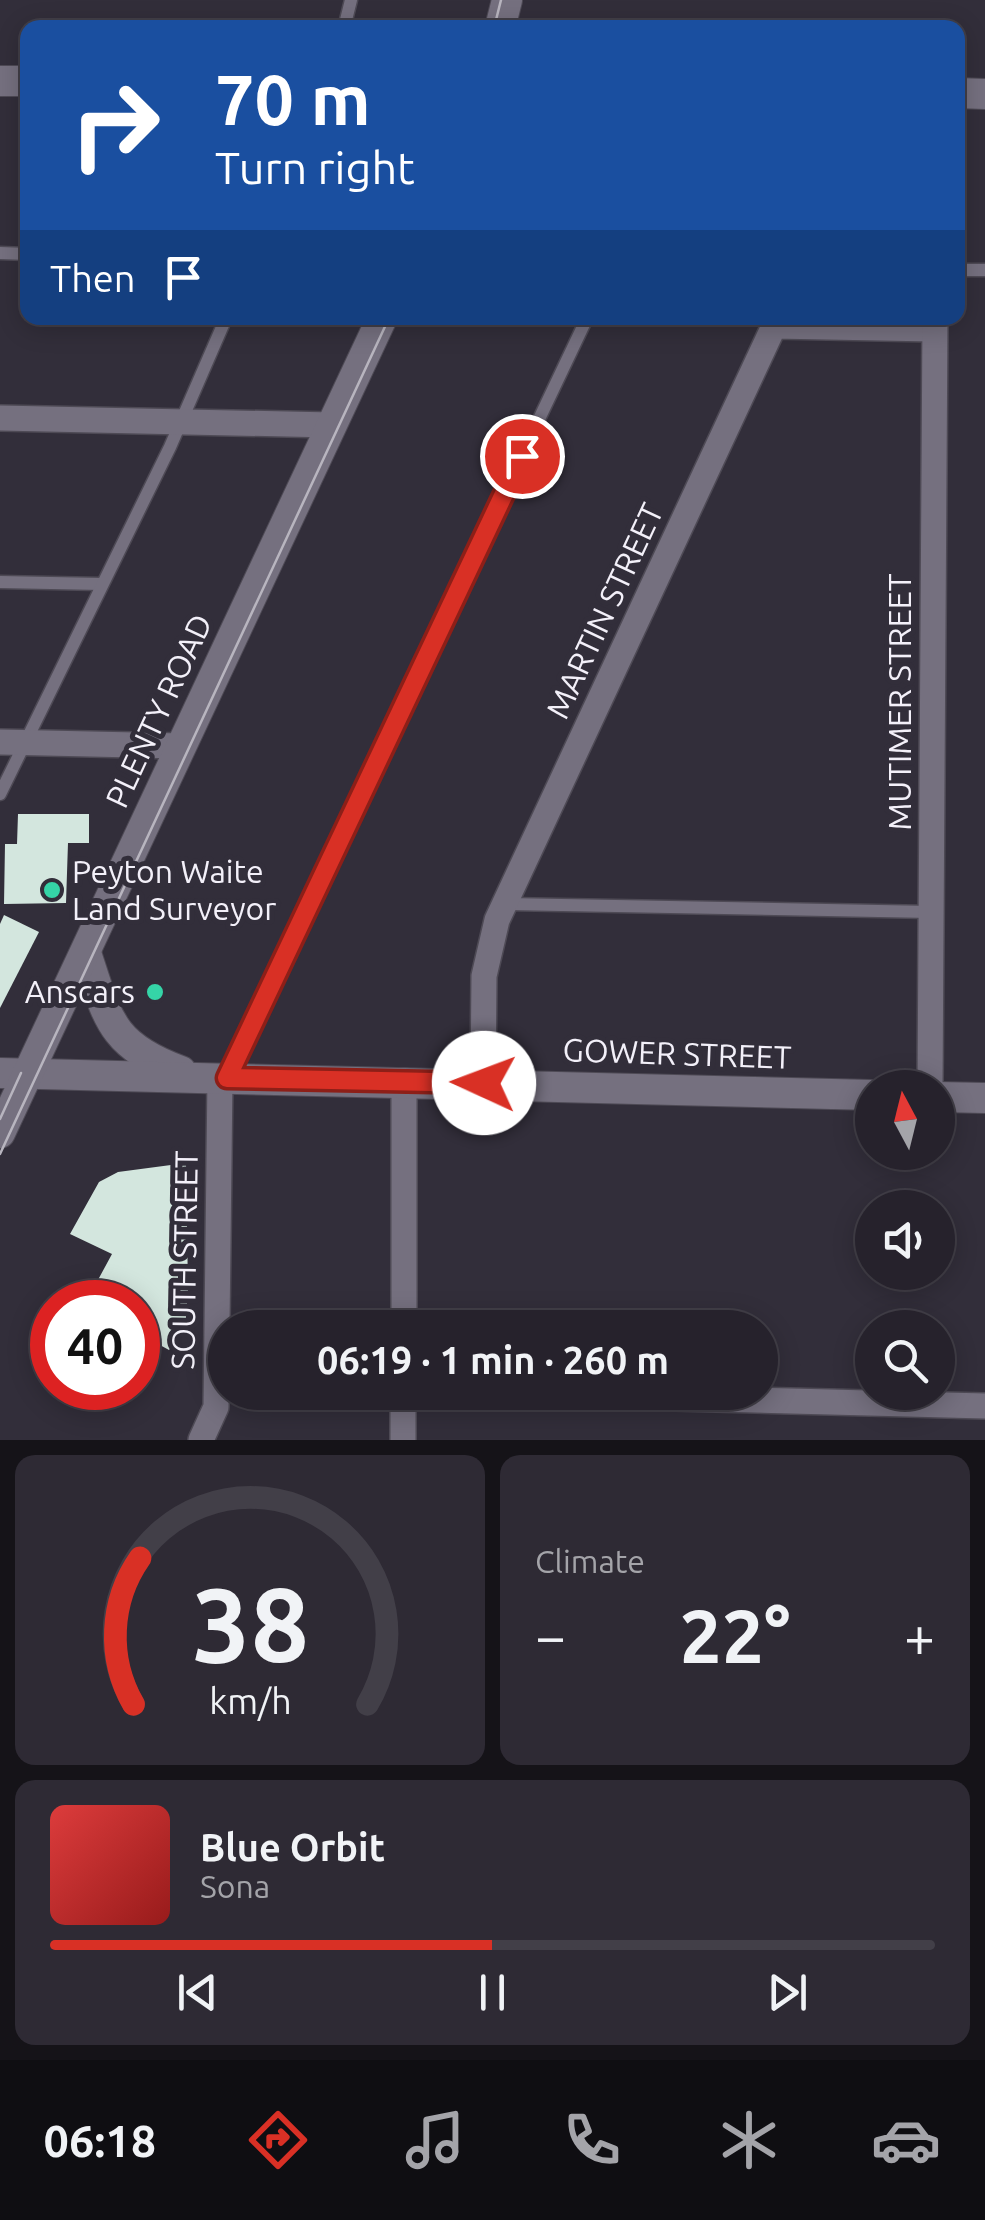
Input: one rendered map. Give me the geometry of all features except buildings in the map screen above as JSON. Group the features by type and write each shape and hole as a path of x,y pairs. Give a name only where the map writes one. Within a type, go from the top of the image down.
{"street":[{"name":"PLENTY ROAD","path":"0,1133 14,1073 86,953 379,325"},
{"name":"MARTIN STREET","path":"484,1083 484,976 488,944 769,325"},
{"name":"MUTIMER STREET","path":"930,1070 934,325"},
{"path":"0,418 332,425"},
{"path":"12,742 181,746"},
{"path":"86,953 102,1010 120,1038 152,1060 215,1077"},
{"name":"GOWER STREET","path":"14,1073 855,1094"},
{"name":"SOUTH STREET","path":"200,1440 216,1408 215,1077"},
{"path":"404,1081 404,1310"},
{"path":"955,1097 985,1098"},
{"path":"778,1401 985,1406"},
{"path":"403,1410 403,1440"}],"lane":[{"path":"0,794 12,742 102,584 170,447 223,325"},
{"path":"215,1077 584,325"},
{"path":"0,582 102,584"},
{"path":"504,904 931,912"}],"tram line":[{"path":"496,20 501,0"},
{"path":"0,1154 386,325"},
{"path":"0,1119 21,1073"}],"place":[{"name":"Peyton Waite Land Surveyor","path":"52,890"},
{"name":"Anscars","path":"155,992"}],"route":[{"path":"484,1083 227,1078 522,456"}]}
